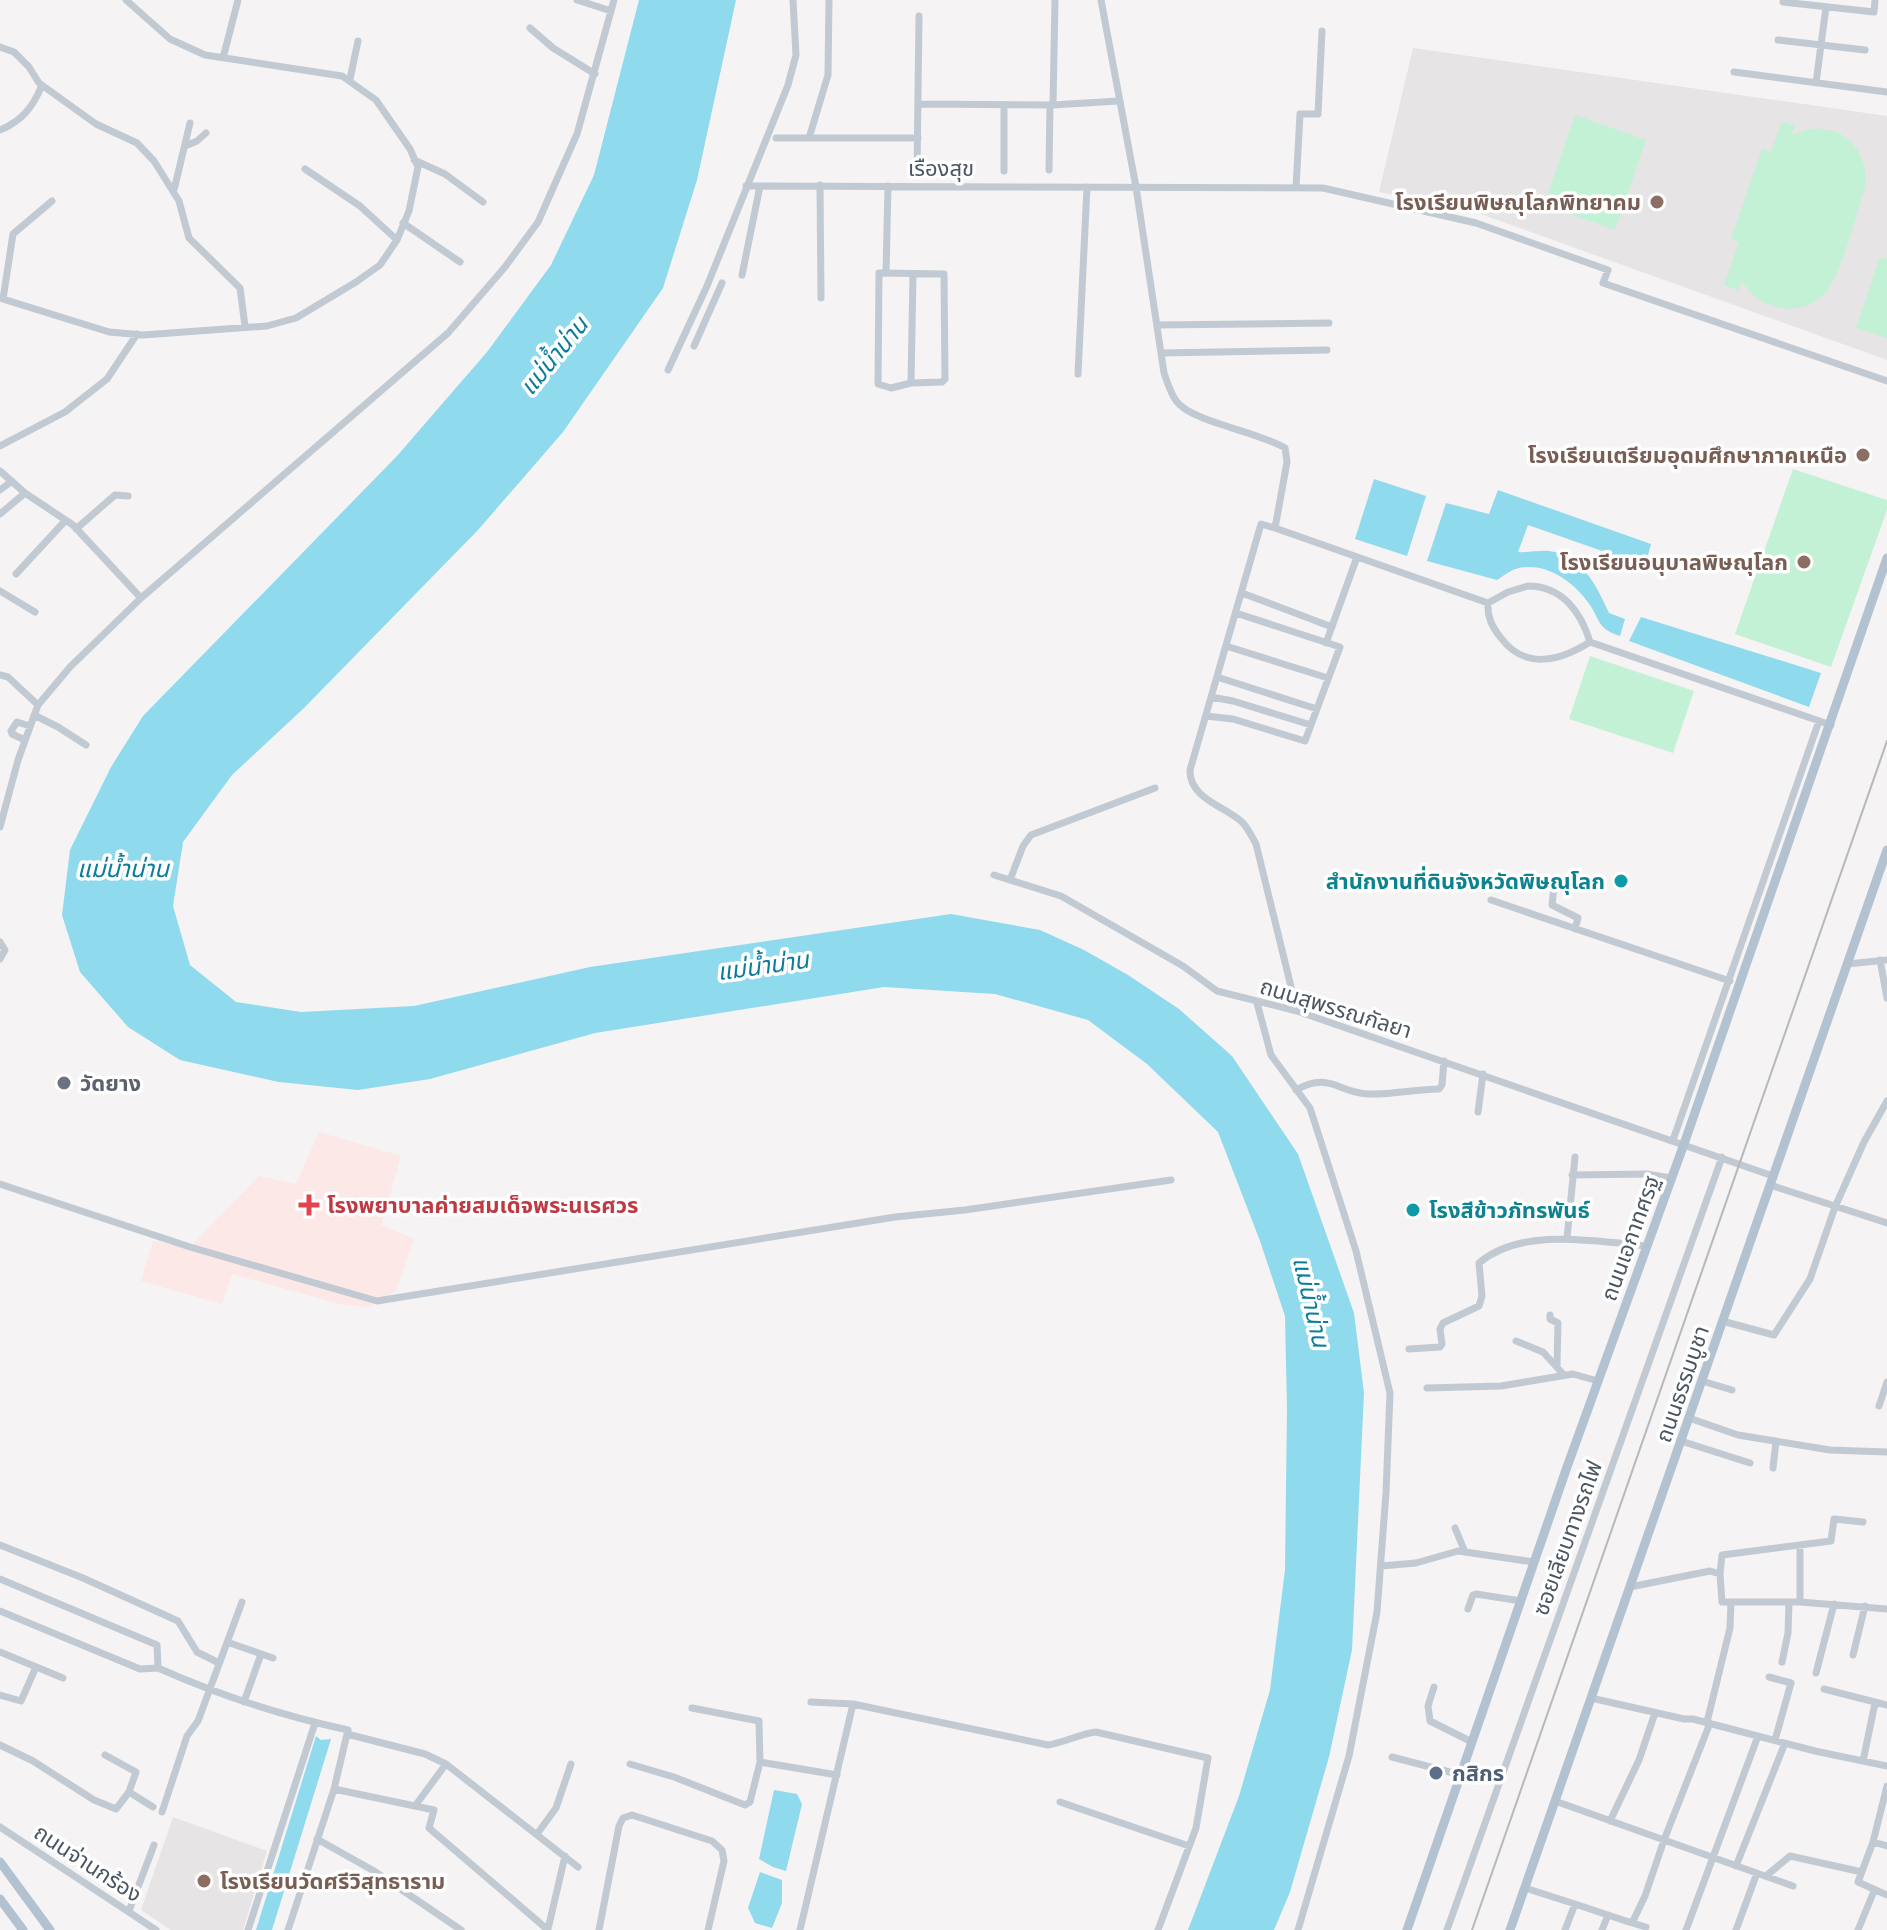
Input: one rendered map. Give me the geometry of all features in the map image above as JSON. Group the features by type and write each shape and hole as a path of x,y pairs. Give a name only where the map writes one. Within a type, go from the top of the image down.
{"main road":[{"name":"ถนนเอกาทศรฐ","path":"1407,1930 1887,558"},
{"name":"ถนนธรรมบูชา","path":"1510,1930 1887,850"},
{"path":"0,1862 50,1930"},
{"path":"0,1899 22,1929"}],"street":[{"path":"52,201 13,234 2,298 109,332 137,334 267,326 296,318 380,265 397,240 418,167 376,100 350,79 324,72 205,55 170,39 126,0"},
{"path":"139,11 142,0"},
{"path":"223,58 238,0"},
{"path":"577,0 611,11"},
{"path":"0,827 12,780 38,705 70,667 141,598 448,333 499,274 538,222 577,134 614,0"},
{"path":"668,370 703,295 788,85 796,55 793,0"},
{"path":"809,138 828,75 829,0"},
{"path":"1049,170 1055,0"},
{"path":"1101,0 1136,187 1164,373 1176,401 1191,412 1272,440 1285,448 1287,462 1275,528"},
{"path":"1783,2 1874,12 1875,0"},
{"path":"1816,83 1826,7"},
{"path":"917,171 919,16"},
{"path":"530,28 553,48 595,74"},
{"path":"1296,188 1300,114 1318,114 1322,31"},
{"path":"1778,40 1865,50"},
{"path":"350,79 358,41"},
{"path":"0,47 14,52 42,85 96,124 137,143 154,161 174,190 189,238 240,288 245,326"},
{"path":"1734,72 1887,92"},
{"path":"0,130 16,123 28,111 42,85"},
{"path":"919,104 1052,105 1118,101"},
{"path":"1004,105 1004,171"},
{"path":"174,190 190,123"},
{"path":"185,146 206,133"},
{"path":"776,138 918,138"},
{"path":"414,160 445,174 483,202"},
{"path":"305,169 360,206 397,240"},
{"path":"820,185 821,298"},
{"name":"เรืองสุข","path":"746,186 1323,188 1476,223 1608,270 1603,283 1887,381"},
{"path":"742,275 760,186"},
{"path":"886,273 888,186"},
{"path":"1078,374 1087,187"},
{"path":"403,223 460,262"},
{"path":"879,273 886,273 944,274 945,376 942,382 911,383 891,388 878,384 879,273"},
{"path":"911,383 913,274"},
{"path":"694,346 722,283"},
{"path":"703,295 715,300"},
{"path":"1157,325 1329,323"},
{"path":"0,446 65,412 107,379 137,334"},
{"path":"1161,353 1327,350"},
{"path":"0,471 76,529 141,598"},
{"path":"0,490 12,481"},
{"path":"0,514 25,493"},
{"path":"76,529 115,495 128,496"},
{"path":"16,574 65,521"},
{"path":"1297,1011 1256,844 1243,823 1211,802 1190,780 1190,770 1261,524 1488,603 1519,588 1536,586 1551,590 1569,602 1578,613 1590,642 1831,725"},
{"path":"1326,643 1357,557"},
{"path":"0,591 35,612"},
{"path":"1242,593 1332,627"},
{"path":"1488,603 1488,613 1497,633 1507,647 1527,658 1552,660 1590,642"},
{"path":"1206,716 1233,719 1305,741 1340,647 1236,613"},
{"path":"1226,646 1328,678"},
{"path":"0,675 8,677 38,705"},
{"path":"1217,677 1317,709"},
{"path":"1211,697 1311,725"},
{"path":"34,715 86,745"},
{"path":"1673,1140 1819,721"},
{"path":"25,740 11,731 17,722 30,726"},
{"path":"0,778 12,780"},
{"path":"1010,880 1023,846 1031,835 1155,788"},
{"name":"ถนนสุพรรณกัลยา","path":"994,875 1061,896 1183,966 1217,991 1297,1011 1483,1074 1722,1157 1835,1207 1887,1223"},
{"path":"1555,878 1552,905 1578,918 1575,929"},
{"path":"1491,900 1740,984"},
{"path":"0,942 5,950 0,959"},
{"path":"1847,964 1883,960 1887,998"},
{"path":"1257,1003 1271,1055 1310,1108 1353,1241 1390,1393 1377,1612 1349,1756 1298,1930"},
{"path":"1296,1090 1309,1083 1324,1081 1358,1094 1439,1089 1444,1061"},
{"path":"1478,1112 1483,1074"},
{"path":"1722,1321 1774,1335 1810,1279 1835,1207 1864,1142 1887,1101"},
{"path":"1567,1238 1575,1157"},
{"name":"ซอยเลียบทางรถไฟ","path":"1447,1930 1722,1157"},
{"path":"1572,1175 1646,1174 1671,1178"},
{"path":"0,1184 190,1247 377,1301 895,1217 1171,1180"},
{"path":"1409,1349 1440,1347 1443,1323 1479,1306 1482,1296 1479,1263 1514,1245 1567,1238 1646,1246"},
{"path":"1550,1315 1550,1319 1558,1323 1557,1365"},
{"path":"1516,1341 1543,1352 1564,1375"},
{"path":"1427,1388 1501,1386 1573,1374 1598,1381"},
{"path":"1702,1381 1732,1390"},
{"path":"1879,1406 1887,1382"},
{"path":"1689,1418 1738,1435 1830,1450 1887,1452"},
{"path":"1681,1441 1750,1463"},
{"path":"1773,1468 1776,1441"},
{"path":"1863,1522 1834,1519 1831,1541 1722,1555 1722,1602 1800,1602 1887,1609"},
{"path":"1455,1528 1465,1552"},
{"path":"0,1545 178,1621 197,1652 219,1663"},
{"path":"1800,1545 1800,1602"},
{"path":"1381,1566 1416,1563 1465,1552 1534,1562"},
{"path":"1630,1587 1710,1571 1720,1574"},
{"path":"0,1579 157,1645 158,1668"},
{"path":"1468,1609 1476,1594 1521,1601"},
{"path":"162,1812 187,1736 198,1721 242,1602"},
{"path":"1629,1922 1635,1918 1645,1896 1709,1723 1730,1628 1731,1602"},
{"path":"1782,1662 1788,1633 1789,1602"},
{"path":"1816,1673 1834,1604"},
{"path":"1853,1655 1865,1606"},
{"path":"0,1611 140,1669 158,1668 209,1691 425,1754 446,1764 578,1867"},
{"path":"227,1642 273,1658"},
{"path":"0,1652 63,1678"},
{"path":"244,1702 261,1654"},
{"path":"0,1695 21,1701 36,1667"},
{"path":"1769,1677 1791,1683 1775,1740"},
{"path":"1434,1687 1428,1706 1430,1721 1472,1742"},
{"path":"1824,1689 1887,1705"},
{"path":"1591,1698 1887,1766"},
{"path":"811,1702 853,1704 1048,1745 1065,1743 1079,1734 1096,1732 1208,1758 1196,1828 1158,1930"},
{"path":"1863,1761 1875,1703"},
{"path":"800,1930 853,1704"},
{"path":"630,1764 747,1805 753,1794 760,1762 759,1721 692,1708"},
{"path":"1610,1821 1639,1760 1655,1713"},
{"path":"248,1930 315,1723"},
{"path":"288,1930 334,1789 347,1732"},
{"path":"1686,1930 1758,1736"},
{"path":"1736,1866 1785,1743"},
{"path":"0,1745 33,1761 94,1800 116,1809 129,1792 136,1772 105,1755"},
{"path":"1392,1757 1461,1775"},
{"path":"760,1762 837,1775"},
{"path":"415,1806 446,1764"},
{"path":"537,1834 556,1808 571,1764"},
{"path":"1887,1786 1873,1842 1858,1882 1887,1895"},
{"path":"334,1789 434,1810 429,1828 548,1930 565,1856"},
{"path":"129,1792 153,1807"},
{"path":"1555,1801 1793,1886"},
{"path":"1060,1802 1189,1846"},
{"path":"599,1930 619,1826 623,1818 632,1815 712,1841 722,1850 724,1861 708,1930"},
{"name":"ถนนจ่านกร้อง","path":"0,1827 156,1930"},
{"path":"317,1839 374,1871 461,1930"},
{"path":"1873,1842 1887,1846"},
{"path":"129,1911 154,1845"},
{"path":"1736,1930 1762,1874 1790,1856 1862,1872"},
{"path":"1525,1888 1646,1927"},
{"path":"1858,1930 1874,1891"},
{"path":"1565,1930 1575,1904"},
{"path":"1602,1930 1608,1915"}],"shaded area":[{"name":"โรงเรียนพิษณุโลกพิทยาคม","path":"1413,48 1887,116 1887,360 1475,212 1379,192"},
{"name":"โรงพยาบาลค่ายสมเด็จพระนเรศวร","path":"319,1132 401,1156 381,1225 414,1239 396,1291 368,1307 340,1304 232,1274 222,1304 141,1281 153,1241 190,1247 259,1176 296,1184"},
{"name":"โรงเรียนวัดศรีวิสุทธาราม","path":"173,1817 267,1851 243,1930 171,1930 141,1910"}],"green space":[{"path":"1575,115 1646,140 1615,230 1544,205"},
{"path":"1782,121 1795,126 1791,136 1820,129 1845,137 1855,146 1865,172 1865,187 1832,283 1817,300 1793,309 1763,302 1742,281 1738,290 1724,285 1739,242 1731,239 1762,149 1771,152"},
{"path":"1880,257 1887,259 1887,338 1856,328"},
{"path":"1793,469 1887,500 1887,510 1831,667 1735,634"},
{"path":"1590,656 1694,691 1673,753 1569,719"}],"water":[{"name":"แม่น้ำน่าน","path":"639,0 736,0 697,180 663,288 563,432 478,530 304,708 232,775 183,842 173,906 190,965 236,1002 301,1012 414,1006 590,967 951,914 1040,930 1084,950 1179,1009 1232,1056 1298,1154 1354,1313 1364,1393 1352,1650 1329,1757 1290,1892 1274,1930 1188,1930 1239,1796 1270,1690 1285,1570 1285,1316 1218,1132 1147,1064 1088,1020 995,994 884,987 595,1033 430,1079 358,1090 279,1082 180,1060 128,1027 80,972 62,915 70,850 111,767 143,716 397,456 487,352 551,265 594,175"},
{"path":"1374,479 1426,496 1407,556 1355,539"},
{"path":"1498,490 1651,544 1645,566 1528,525 1518,552 1545,551 1571,558 1587,573 1609,613 1625,619 1620,636 1604,628 1577,589 1550,571 1519,568 1497,580 1427,561 1446,503 1489,514"},
{"path":"1641,617 1821,673 1809,707 1629,641"},
{"path":"316,1736 321,1740 331,1739 272,1930 256,1930"},
{"path":"774,1790 797,1794 802,1804 786,1871 759,1859"},
{"path":"760,1872 782,1880 782,1903 772,1928 755,1923 748,1908"}],"railway":[{"path":"1472,1930 1887,741"}],"place":[{"name":"โรงเรียนพิษณุโลกพิทยาคม","path":"1657,202"},
{"name":"โรงเรียนเตรียมอุดมศึกษาภาคเหนือ","path":"1863,455"},
{"name":"โรงเรียนอนุบาลพิษณุโลก","path":"1804,562"},
{"name":"สำนักงานที่ดินจังหวัดพิษณุโลก","path":"1621,881"},
{"name":"วัดยาง","path":"64,1083"},
{"name":"โรงพยาบาลค่ายสมเด็จพระนเรศวร","path":"309,1205"},
{"name":"โรงสีข้าวภัทรพันธ์","path":"1413,1210"},
{"name":"กสิกร","path":"1436,1773"},
{"name":"โรงเรียนวัดศรีวิสุทธาราม","path":"204,1881"}]}
